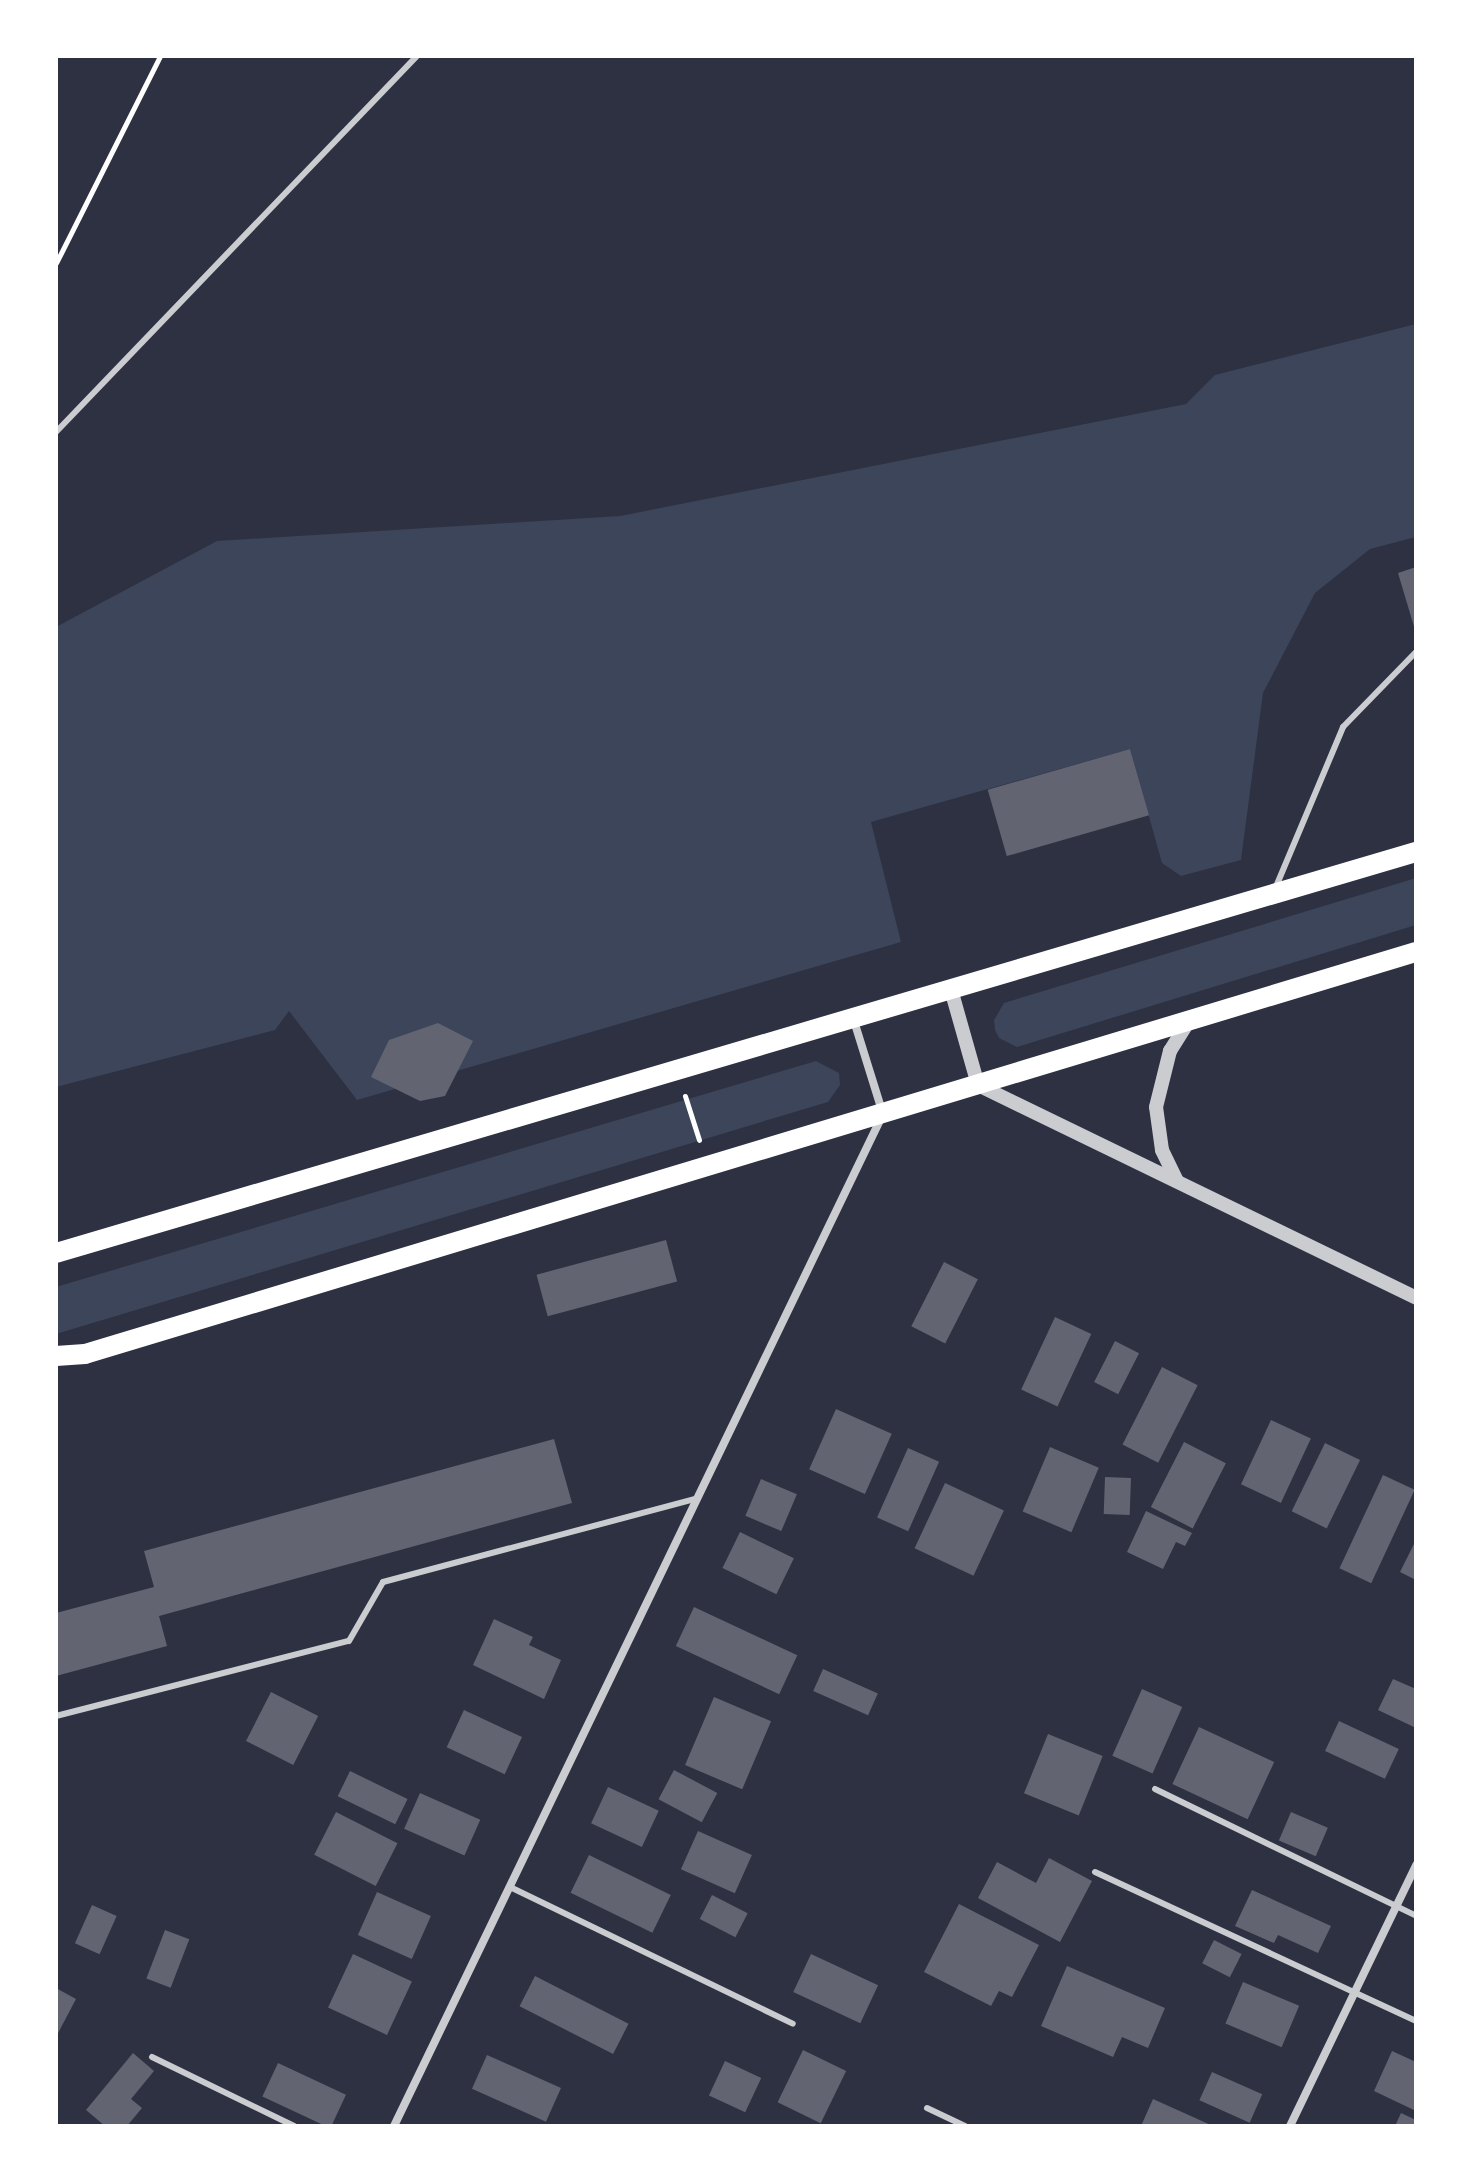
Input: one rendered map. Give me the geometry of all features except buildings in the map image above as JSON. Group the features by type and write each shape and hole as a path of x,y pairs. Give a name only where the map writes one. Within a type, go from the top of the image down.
{"main road":[{"path":"56,1253 678,1070 952,993 1416,852"},
{"path":"56,1356 85,1354 1416,952"}],"street":[{"path":"952,993 978,1085 1416,1298"},
{"path":"1177,1181 1162,1150 1156,1107 1170,1051 1189,1020"},
{"path":"394,2126 701,1497 835,1206 883,1114 854,1021"},
{"path":"1290,2126 1416,1865"}],"lane":[{"path":"56,432 417,56"},
{"path":"1273,893 1343,727 1416,652"},
{"path":"56,1716 349,1641 383,1582 701,1497"},
{"path":"1155,1789 1416,1916"},
{"path":"1095,1872 1356,1990 1416,2021"},
{"path":"510,1887 793,2024"},
{"path":"152,2057 294,2126"},
{"path":"927,2108 965,2126"}],"path":[{"path":"56,263 160,56"},
{"path":"678,1070 707,1168"}],"shaded area":[{"path":"1416,324 1416,537 1370,549 1315,593 1263,693 1241,860 1181,876 1162,863 1130,749 871,822 901,942 357,1100 289,1011 275,1030 56,1087 56,627 217,541 620,516 1186,404 1215,375"},
{"path":"1416,878 1416,925 1017,1047 999,1038 995,1030 994,1020 1004,1003"},
{"path":"816,1061 839,1073 840,1085 828,1102 56,1334 56,1287"}]}
